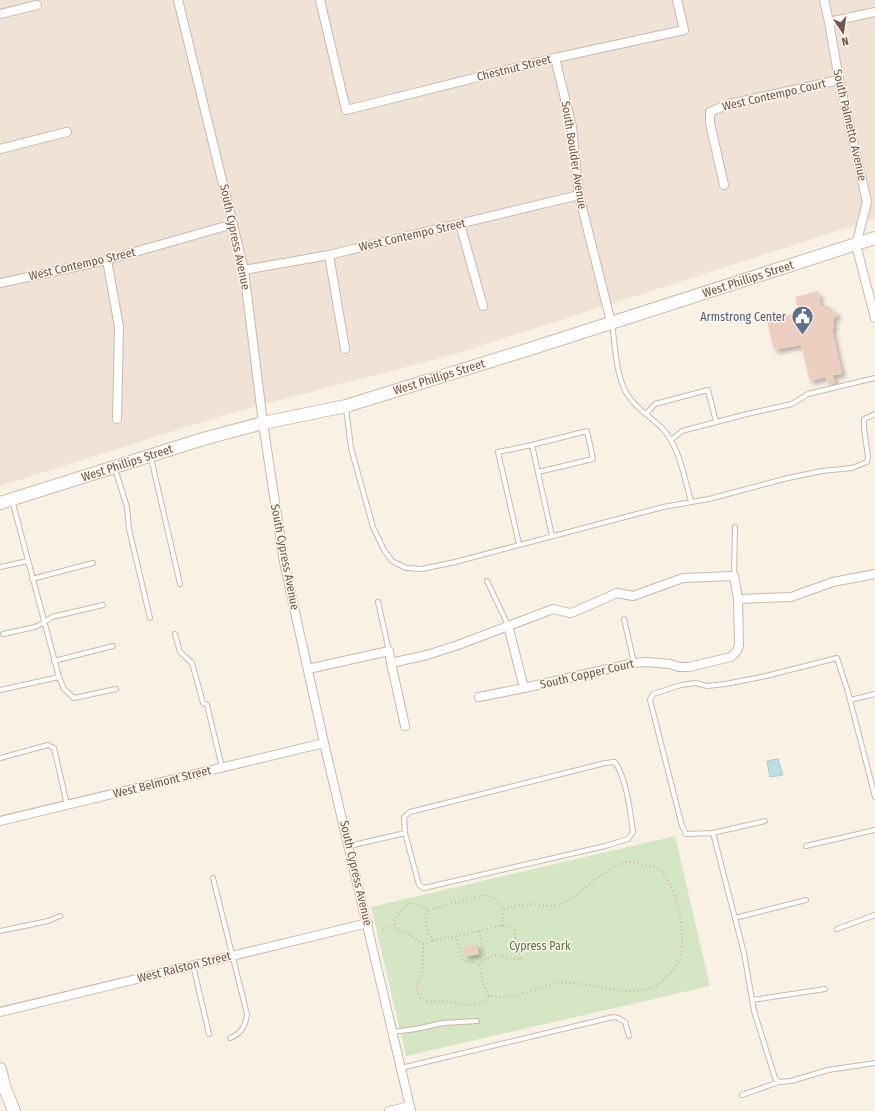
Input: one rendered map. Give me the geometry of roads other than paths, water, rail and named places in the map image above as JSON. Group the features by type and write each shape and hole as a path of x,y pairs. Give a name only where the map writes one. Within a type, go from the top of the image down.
{"street":[{"name":"South Cypress Avenue","path":"178,0 244,270 262,423 284,562 324,743 368,923 410,1108"},
{"name":"Chestnut Street","path":"320,0 346,110 555,58 684,30 677,0"},
{"name":"South Palmetto Avenue","path":"824,0 839,80 867,202 856,244 875,318"},
{"path":"0,14 37,5"},
{"path":"829,22 875,12"},
{"name":"South Boulder Avenue","path":"555,58 572,127 579,195 611,322"},
{"name":"West Contempo Court","path":"724,185 710,124 710,112 729,104 839,80"},
{"path":"0,149 67,132"},
{"name":"West Contempo Street","path":"244,270 329,255 579,195"},
{"name":"West Contempo Street","path":"0,283 107,260 233,224"},
{"path":"460,224 483,306"},
{"name":"West Phillips Street","path":"0,503 203,439 262,423 346,406 875,238"},
{"path":"329,255 345,349"},
{"path":"107,260 119,327 117,420"},
{"path":"738,599 791,597 833,582 875,574"},
{"path":"392,663 427,655 458,645 553,609 570,613 617,593 633,596 683,578 734,576"},
{"name":"South Copper Court","path":"479,697 634,663 652,662 689,667 734,655 738,651 739,645 738,599 734,576"},
{"name":"South Copper Court","path":"508,625 524,688"},
{"path":"308,669 389,651 406,726"},
{"name":"West Belmont Street","path":"0,821 324,743"},
{"name":"West Ralston Street","path":"0,1012 368,923"},
{"path":"0,1069 4,1086 14,1111"},
{"path":"389,1111 410,1108"}],"lane":[{"path":"611,322 622,384 635,405 663,429 671,440 678,457 691,501"},
{"path":"671,440 682,431 792,404 808,394 875,378"},
{"path":"646,414 655,404 708,390 716,422"},
{"path":"346,406 351,448 373,527 384,550 392,561 406,568 422,569 455,562 655,509 691,501 709,499 822,471 852,468 867,462 868,457 864,419 875,414"},
{"path":"519,544 498,452 587,431 593,459 538,472"},
{"path":"532,444 552,536"},
{"path":"150,455 180,584"},
{"path":"114,467 127,507 129,529 150,618"},
{"path":"12,499 54,661 64,689 74,698 116,689"},
{"path":"734,576 735,528"},
{"path":"0,567 28,560"},
{"path":"32,579 93,562"},
{"path":"486,581 508,625"},
{"path":"378,602 389,651"},
{"path":"2,634 34,627 44,623 52,616 103,605"},
{"path":"624,619 634,663"},
{"path":"175,634 180,652 192,663 203,703 207,705 222,768"},
{"path":"54,661 113,646"},
{"path":"765,821 713,833 686,834 682,826 650,700 654,694 674,687 695,683 707,686 726,684 766,676 838,658 875,797"},
{"path":"0,690 59,677"},
{"path":"850,700 875,694"},
{"path":"0,758 48,745 54,748 67,805"},
{"path":"615,762 619,769 634,832 628,839 605,846 424,888 419,885 405,833 404,817 410,812 605,763 615,762"},
{"path":"869,777 875,775"},
{"path":"806,846 875,830"},
{"path":"349,846 405,833"},
{"path":"713,833 744,952 754,1011 767,1056 775,1078 779,1082"},
{"path":"213,878 247,1014 243,1028 239,1035 230,1038"},
{"path":"735,918 806,900"},
{"path":"837,929 875,915"},
{"path":"0,931 48,921 60,916"},
{"path":"193,965 209,1034"},
{"path":"752,1000 825,989"},
{"path":"401,1068 613,1017 625,1022 629,1036"},
{"path":"392,1032 416,1029 443,1023 477,1021"},
{"path":"742,1095 779,1082 791,1081 828,1070 875,1063"}],"water":[{"path":"778,759 783,775 770,777 767,761"}],"place":[{"name":"Armstrong Center","path":"802,336"}],"park label":[{"name":"Cypress Park","path":"540,946"}]}
